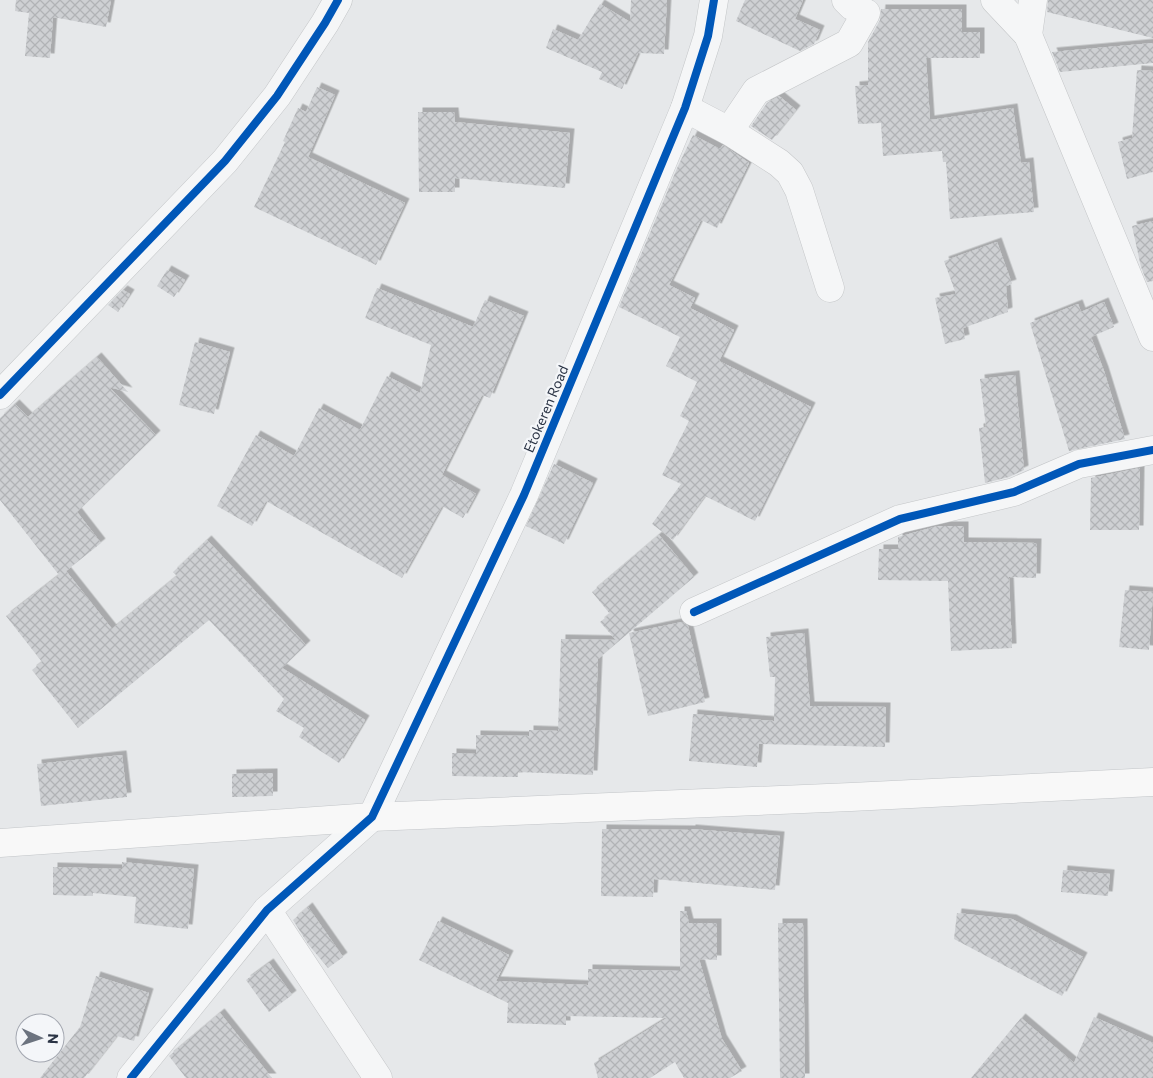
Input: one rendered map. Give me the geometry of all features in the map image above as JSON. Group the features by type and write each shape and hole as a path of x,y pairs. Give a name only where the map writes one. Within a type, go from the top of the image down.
{"main road":[{"path":"0,842 372,817 841,798 1153,782"}],"street":[{"path":"0,395 225,160 276,96 325,23 338,0"},
{"name":"Etokeren Road","path":"372,817 524,495 685,108 708,36 714,0"},
{"path":"729,131 756,91 849,43 866,13 852,6 846,0"},
{"path":"995,0 1028,35 1146,304 1153,337"},
{"path":"1028,35 1033,0"},
{"path":"685,108 729,131 790,173 799,190 830,288"},
{"path":"694,612 900,519 1014,492 1079,464 1153,450"},
{"path":"132,1078 267,910 372,817"},
{"path":"267,910 378,1078"}],"building":[{"path":"16,0 111,0 106,27 53,17 50,58 25,56 29,13 15,11"},
{"path":"631,0 667,0 664,54 638,53 622,89 599,79 602,72 546,48 553,29 578,40 600,4 630,22"},
{"path":"745,0 803,0 795,19 820,30 814,44 800,51 736,21"},
{"path":"1048,0 1153,0 1153,38 1047,12"},
{"path":"881,9 962,9 962,32 980,32 980,58 926,58 930,120 1013,108 1021,163 1029,162 1034,212 950,219 946,162 943,162 942,151 883,156 881,123 858,124 855,86 868,85 868,42 880,20"},
{"path":"1153,43 1153,63 1060,72 1052,52"},
{"path":"1137,70 1153,71 1153,172 1127,179 1118,142 1132,138"},
{"path":"317,87 335,95 308,157 405,203 376,265 254,207 285,142 283,141 298,108 306,112"},
{"path":"779,96 796,110 772,140 751,126 767,103"},
{"path":"418,112 454,112 455,122 570,133 565,188 455,178 455,192 419,192"},
{"path":"693,135 720,149 723,145 749,163 717,228 701,220 669,285 695,298 690,308 734,330 719,361 811,407 755,521 705,496 673,540 652,524 681,484 662,475 689,421 680,416 697,382 666,366 680,337 619,307 678,166"},
{"path":"1153,221 1153,281 1147,282 1141,267 1132,226"},
{"path":"997,242 1012,284 1006,286 1008,312 963,328 965,339 945,344 935,298 956,294 944,261"},
{"path":"167,270 185,280 174,297 157,286"},
{"path":"377,288 473,327 485,300 524,316 490,398 482,395 442,475 476,494 463,518 442,506 402,578 266,501 252,526 217,506 256,435 294,456 319,408 360,430 387,376 420,393 431,345 365,318"},
{"path":"123,290 130,294 118,312 108,305"},
{"path":"1104,302 1114,327 1091,337 1104,371 1125,439 1069,451 1030,323 1078,304 1081,312"},
{"path":"195,342 230,352 214,414 179,405"},
{"path":"97,357 128,392 109,387 156,435 77,512 101,543 66,571 112,629 177,576 173,572 207,540 306,645 282,668 365,720 339,763 299,737 304,728 276,711 284,699 209,620 78,728 32,670 42,662 6,616 59,575 0,500 0,418 15,404 28,417"},
{"path":"1015,375 1024,470 1009,477 985,483 979,428 986,427 980,379"},
{"path":"554,464 593,483 564,544 526,526"},
{"path":"1140,468 1139,530 1090,530 1091,478"},
{"path":"938,526 964,526 964,542 1037,543 1036,578 1009,577 1012,648 951,651 948,581 878,580 879,549 898,549 898,537"},
{"path":"659,535 694,577 598,659 593,775 518,772 518,777 452,776 452,753 476,754 476,735 529,736 529,730 558,731 561,639 616,640 600,622 610,614 592,592"},
{"path":"1125,590 1153,592 1149,650 1119,647"},
{"path":"682,622 688,626 705,702 648,716 629,633"},
{"path":"804,633 810,706 886,707 885,747 759,744 757,767 689,761 693,714 774,721 775,677 770,677 766,637"},
{"path":"122,755 127,797 41,806 37,764"},
{"path":"273,773 273,796 232,797 232,774"},
{"path":"602,829 691,829 780,836 775,890 654,879 653,897 601,896"},
{"path":"122,862 194,869 188,929 134,923 136,897 93,893 93,896 53,895 53,867 122,869"},
{"path":"1063,870 1110,874 1108,896 1061,892"},
{"path":"308,907 343,957 328,968 308,944 293,920"},
{"path":"680,911 686,911 689,923 717,923 717,960 699,959 722,1039 742,1071 730,1078 684,1078 675,1062 650,1078 598,1078 594,1063 667,1018 566,1016 566,1025 507,1023 508,1003 419,960 438,921 509,955 496,981 588,985 588,969 680,971"},
{"path":"957,913 1012,919 1083,957 1062,996 954,939"},
{"path":"778,923 803,923 805,1078 780,1078"},
{"path":"269,963 292,995 269,1012 246,980"},
{"path":"96,976 149,993 134,1041 117,1036 84,1078 40,1078 52,1063 65,1063 65,1046 80,1027"},
{"path":"220,1013 272,1078 186,1078 169,1056"},
{"path":"1094,1017 1153,1043 1153,1078 971,1078 1021,1018 1074,1063"}],"cycle path":[{"path":"0,395 225,161 277,96 338,0"},
{"path":"131,1078 267,910 372,817 524,495 685,108 708,36 714,0"},
{"path":"694,612 900,519 1014,492 1079,464 1153,450"}]}
